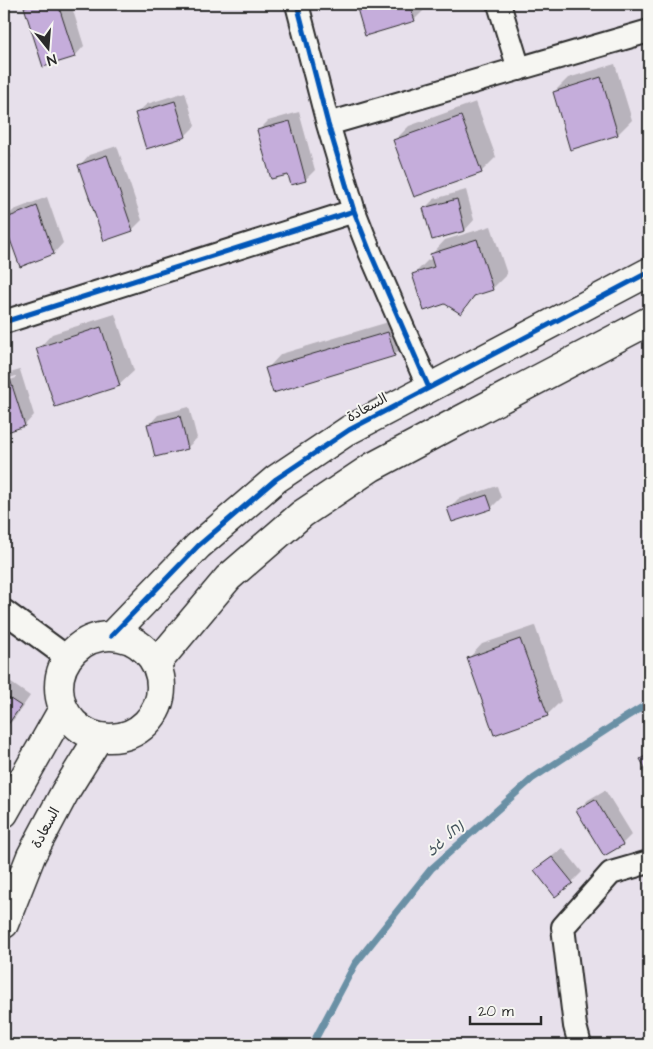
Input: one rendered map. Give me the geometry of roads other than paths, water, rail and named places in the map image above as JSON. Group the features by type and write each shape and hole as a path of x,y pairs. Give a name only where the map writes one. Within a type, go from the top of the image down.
{"street":[{"path":"297,4 328,124 354,211 428,388"},
{"path":"499,4 520,69"},
{"path":"328,124 649,31"},
{"path":"4,322 354,211"},
{"name":"السعادة","path":"111,636 198,546 276,479 349,430 649,272"},
{"path":"156,664 228,578 302,514 372,467 649,321"},
{"path":"4,611 68,658"},
{"path":"111,636 128,640 137,644 150,655 156,664 161,682 160,698 154,714 138,730 122,737 99,737 82,730 69,719 63,709 59,692 60,674 68,658 77,648 92,639 111,636"},
{"path":"4,813 63,709"},
{"name":"السعادة","path":"4,924 30,856 65,792 99,737"},
{"path":"580,1045 575,1026 563,927 611,873 649,862"}],"waterway":[{"name":"נחל גז","path":"312,1045 355,964 431,869 533,778 649,703"}]}
